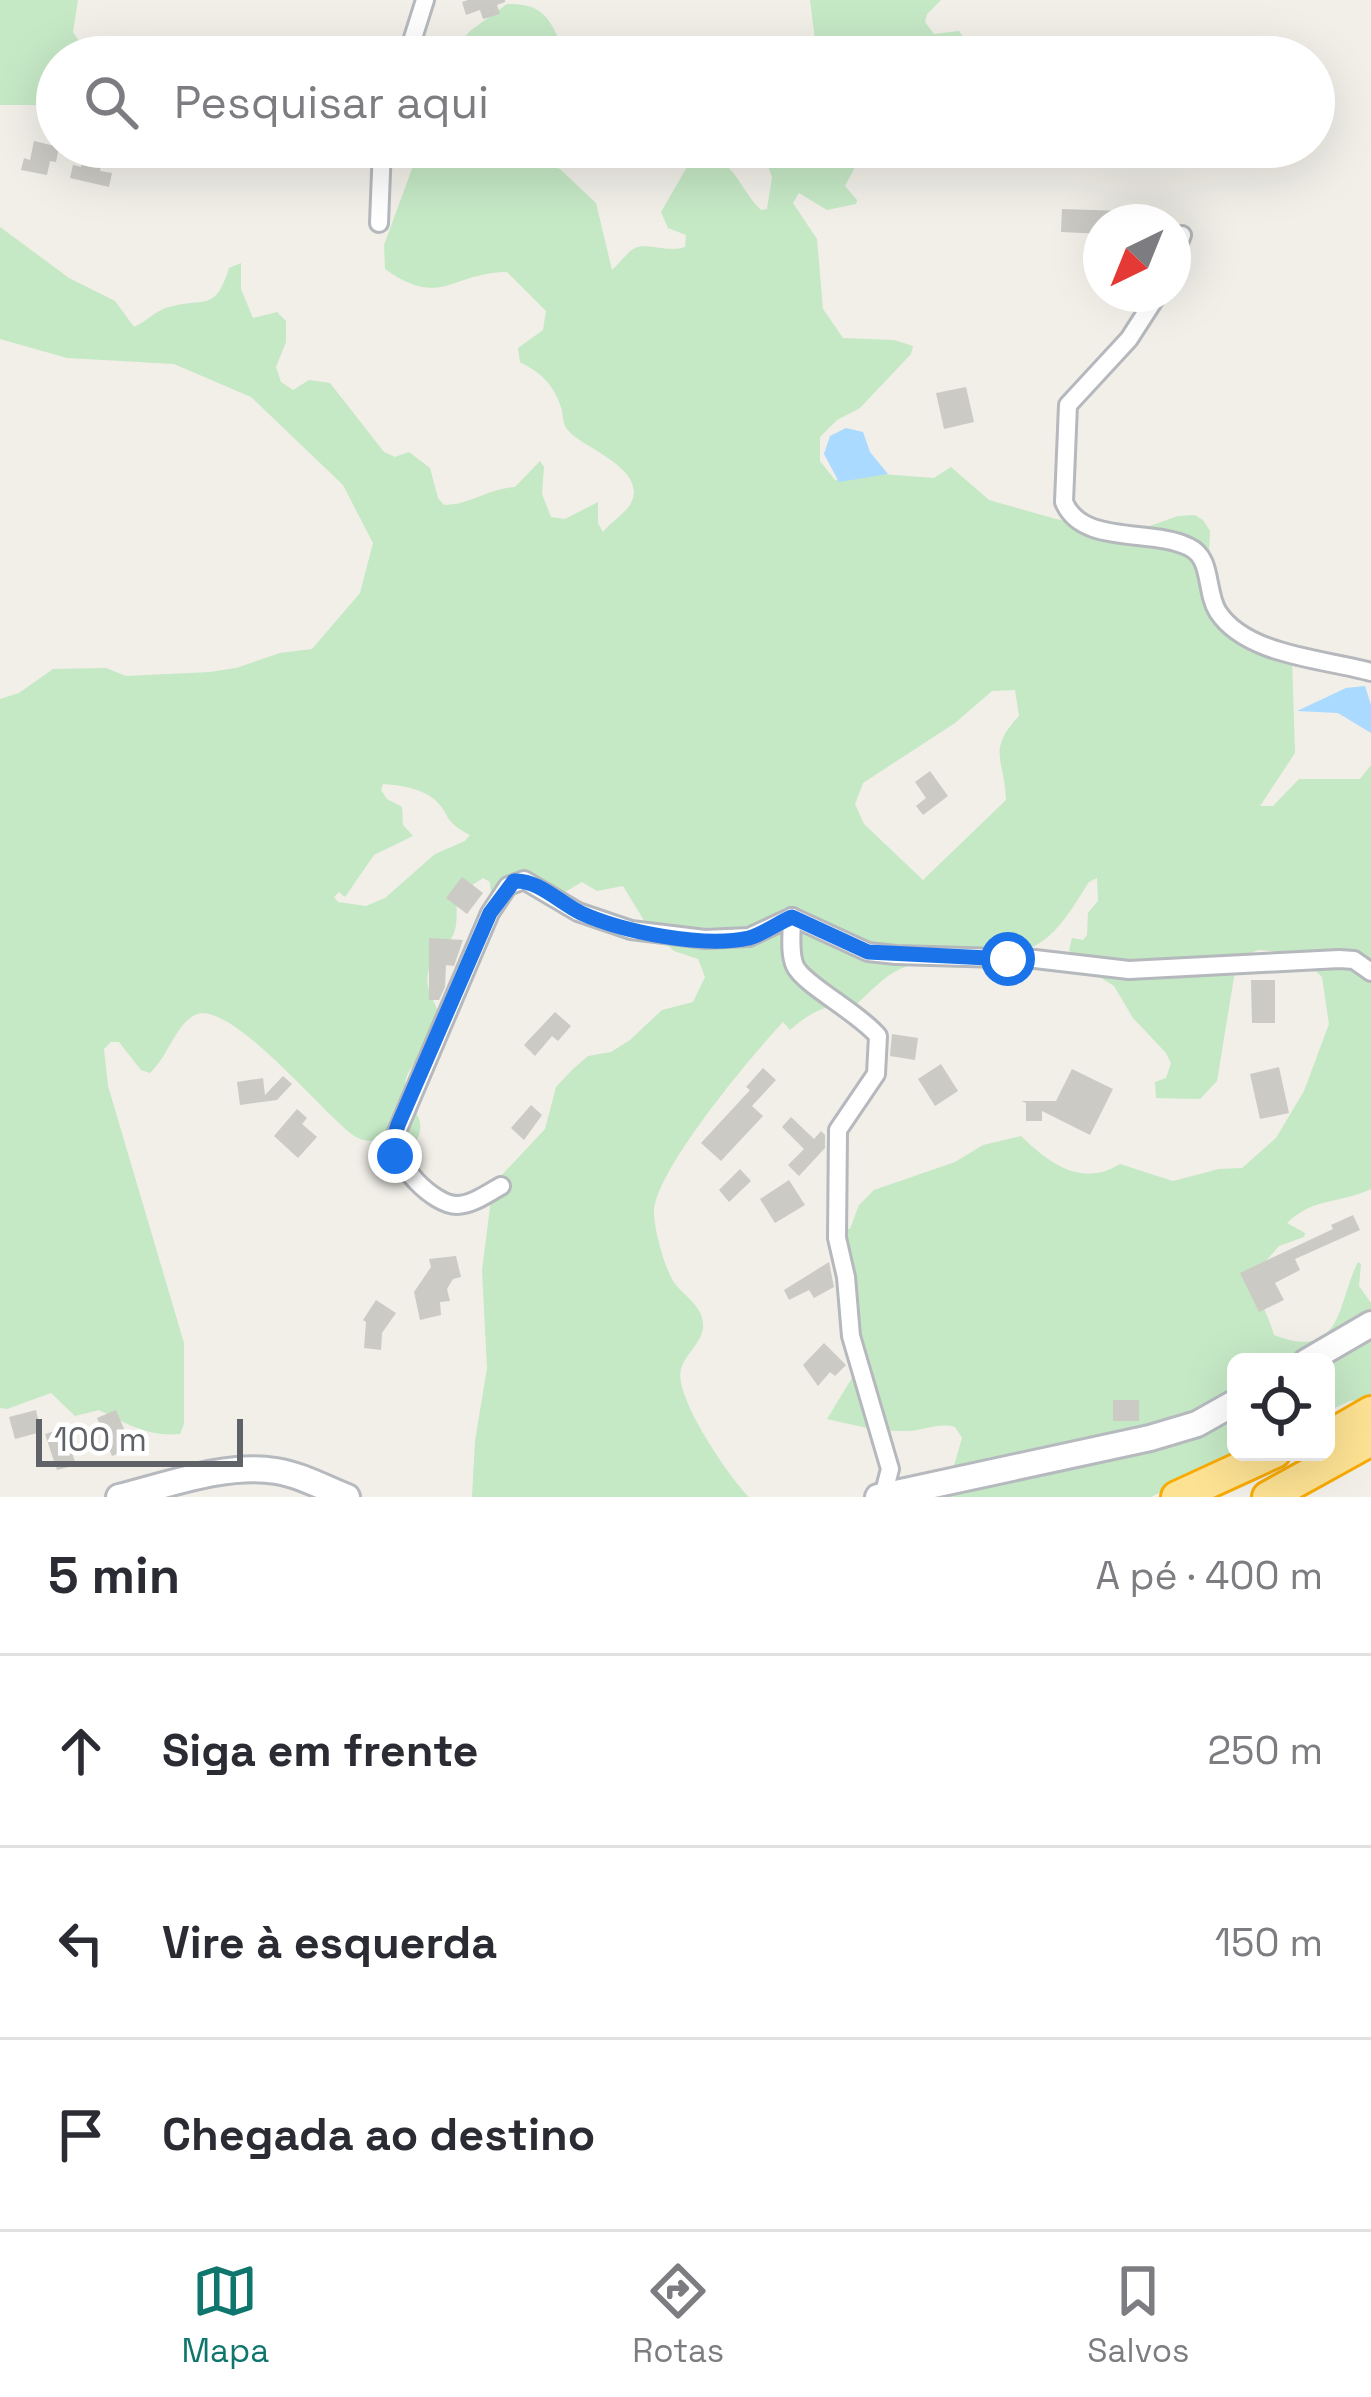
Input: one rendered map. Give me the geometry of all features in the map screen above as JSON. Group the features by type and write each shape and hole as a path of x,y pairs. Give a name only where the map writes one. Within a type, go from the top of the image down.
{"highway":[{"path":"1335,1433 1371,1412"},
{"path":"1268,1497 1367,1444"},
{"path":"1177,1497 1255,1461"},
{"path":"1224,1497 1286,1461"}],"street":[{"path":"413,36 424,0"},
{"path":"380,223 381,168"},
{"path":"1146,312 1129,339 1067,405 1064,502 1069,515 1088,527 1158,537 1194,549 1202,556 1216,610 1244,635 1268,646 1371,672"},
{"path":"501,1186 477,1199 450,1204 405,1170 395,1156 393,1141 490,913 508,886 524,880 607,924 670,936 749,938 792,917"},
{"path":"792,917 868,952 896,955 1035,959 1129,970 1340,959 1354,960 1371,972"},
{"path":"792,917 793,963 801,975 862,1017 878,1036 876,1074 838,1130 838,1238 851,1336 890,1469 880,1496"},
{"path":"1321,1353 1371,1324"},
{"path":"880,1496 1150,1438 1197,1424 1227,1407"},
{"path":"119,1497 221,1472 273,1470 347,1497"}],"green space":[{"path":"0,0 78,0 76,36 36,36 36,105 0,105"},
{"path":"810,0 941,0 925,22 934,34 959,31 963,36 814,36"},
{"path":"507,4 538,10 557,35 466,36"},
{"path":"412,168 560,169 596,203 612,270 640,246 685,247 686,235 668,228 661,212 686,168 729,168 761,210 767,209 772,177 769,168 855,168 845,186 856,204 827,210 799,193 793,203 817,239 823,309 843,338 894,340 913,346 911,354 860,408 837,420 820,437 820,461 835,480 882,474 934,478 951,467 989,500 1056,519 1130,533 1178,516 1195,515 1203,520 1210,531 1208,576 1232,621 1292,659 1295,753 1260,806 1273,806 1299,779 1360,779 1371,765 1371,1189 1297,1215 1287,1223 1305,1233 1304,1237 1279,1246 1256,1272 1274,1335 1313,1341 1334,1324 1358,1262 1361,1264 1359,1286 1371,1303 1371,1399 1335,1408 1335,1353 1227,1353 1227,1458 1151,1497 938,1497 962,1438 955,1427 885,1430 827,1419 855,1373 841,1330 856,1280 838,1228 850,1229 859,1205 874,1190 955,1162 983,1145 1021,1136 1054,1163 1079,1173 1106,1171 1120,1164 1173,1181 1242,1168 1276,1138 1304,1091 1329,1024 1322,977 1304,960 1258,950 1237,959 1217,1081 1200,1099 1156,1098 1155,1082 1166,1078 1171,1063 1166,1053 1133,1018 1114,986 1079,964 1069,950 1072,938 1083,940 1087,935 1088,913 1098,901 1097,878 1089,882 1056,929 1035,946 1002,957 904,967 858,1003 821,1009 790,1030 783,1022 708,1113 670,1169 654,1212 657,1235 670,1275 700,1312 703,1328 683,1364 681,1381 705,1436 749,1497 472,1497 487,1368 482,1270 491,1200 499,1178 545,1129 556,1087 572,1070 588,1056 611,1052 630,1040 662,1010 693,1002 705,977 698,959 674,951 648,927 623,886 597,891 582,882 563,893 531,881 491,897 490,882 483,878 457,895 454,933 428,973 440,1027 405,1084 419,1119 414,1145 353,1135 253,1040 211,1014 188,1019 150,1073 141,1070 119,1042 104,1049 108,1086 184,1343 184,1424 180,1434 169,1434 138,1428 99,1410 75,1416 51,1393 0,1408 0,699 19,693 53,669 106,668 126,676 210,672 312,649 360,593 373,543 343,485 251,397 174,364 67,358 0,339 0,227 69,278 115,301 134,327 164,309 207,301 219,292 229,268 241,263 241,289 253,318 277,312 286,321 286,342 276,367 281,382 293,390 309,380 330,383 384,452 395,457 409,452 430,468 444,505 515,487 540,461 544,467 542,494 551,517 565,519 598,502 603,532 630,505 631,480 567,429 551,387 520,362 518,348 543,330 546,311 507,272 433,288 404,281 385,269 384,245","holes":["1015,690 1019,716 1000,747 1006,800 923,880 864,824 855,804 863,783 955,723 992,691","383,784 429,795 455,826 470,835 465,841 435,854 385,898 366,906 338,902 334,897 339,892 345,897 374,855 413,836 403,825 402,807 387,799"]}],"water":[{"path":"846,428 863,432 870,452 888,474 839,482 824,454 830,436"},
{"path":"1365,686 1371,733 1338,713 1297,711 1346,688"}],"building":[{"path":"462,2 505,2 497,5 500,14 483,19 480,10 466,15"},
{"path":"36,141 36,168 48,168 47,175 21,170 24,158 30,160"},
{"path":"72,168 112,173 109,187 70,178"},
{"path":"1062,209 1083,210 1083,233 1061,232"},
{"path":"966,387 974,422 944,429 936,393"},
{"path":"930,771 948,796 923,815 916,806 926,798 915,782"},
{"path":"462,877 483,893 467,914 446,898"},
{"path":"429,938 463,940 454,966 446,965 439,1000 429,1000"},
{"path":"1251,980 1275,980 1275,1023 1252,1023"},
{"path":"555,1012 571,1026 558,1041 552,1036 535,1056 524,1045"},
{"path":"892,1034 918,1038 915,1060 890,1056"},
{"path":"941,1064 958,1091 935,1106 918,1079"},
{"path":"1279,1067 1289,1113 1260,1119 1250,1074"},
{"path":"763,1068 776,1080 752,1106 763,1116 721,1161 701,1143 750,1090 746,1087"},
{"path":"1072,1069 1113,1089 1090,1135 1042,1111 1042,1121 1026,1121 1026,1103 1021,1101 1056,1101"},
{"path":"283,1076 292,1084 277,1100 240,1105 237,1082 263,1078 265,1095"},
{"path":"531,1105 542,1115 524,1140 511,1128"},
{"path":"297,1109 307,1118 302,1124 317,1137 298,1158 274,1136"},
{"path":"791,1117 814,1139 821,1131 825,1135 825,1148 799,1176 788,1165 804,1149 782,1127"},
{"path":"740,1169 751,1181 729,1202 719,1190"},
{"path":"789,1180 805,1205 775,1223 760,1199"},
{"path":"1353,1215 1360,1230 1295,1259 1300,1270 1275,1283 1284,1300 1259,1312 1240,1273"},
{"path":"456,1256 461,1277 453,1279 447,1289 450,1301 440,1302 441,1315 420,1320 414,1292 431,1267 429,1259"},
{"path":"829,1262 834,1287 814,1298 809,1290 789,1300 784,1290"},
{"path":"376,1300 396,1313 382,1333 381,1350 364,1348 363,1320"},
{"path":"824,1343 846,1365 835,1376 830,1372 818,1386 803,1365"},
{"path":"1113,1400 1139,1400 1139,1421 1113,1421"},
{"path":"36,1410 41,1432 15,1439 9,1417"},
{"path":"116,1410 132,1448 112,1456 97,1418"},
{"path":"64,1428 76,1465 57,1470 45,1434"}],"route":[{"path":"395,1156 398,1125 455,993 490,913 514,881 529,882 578,912 631,930 705,939 749,938 792,917 868,952 1008,959"}]}
